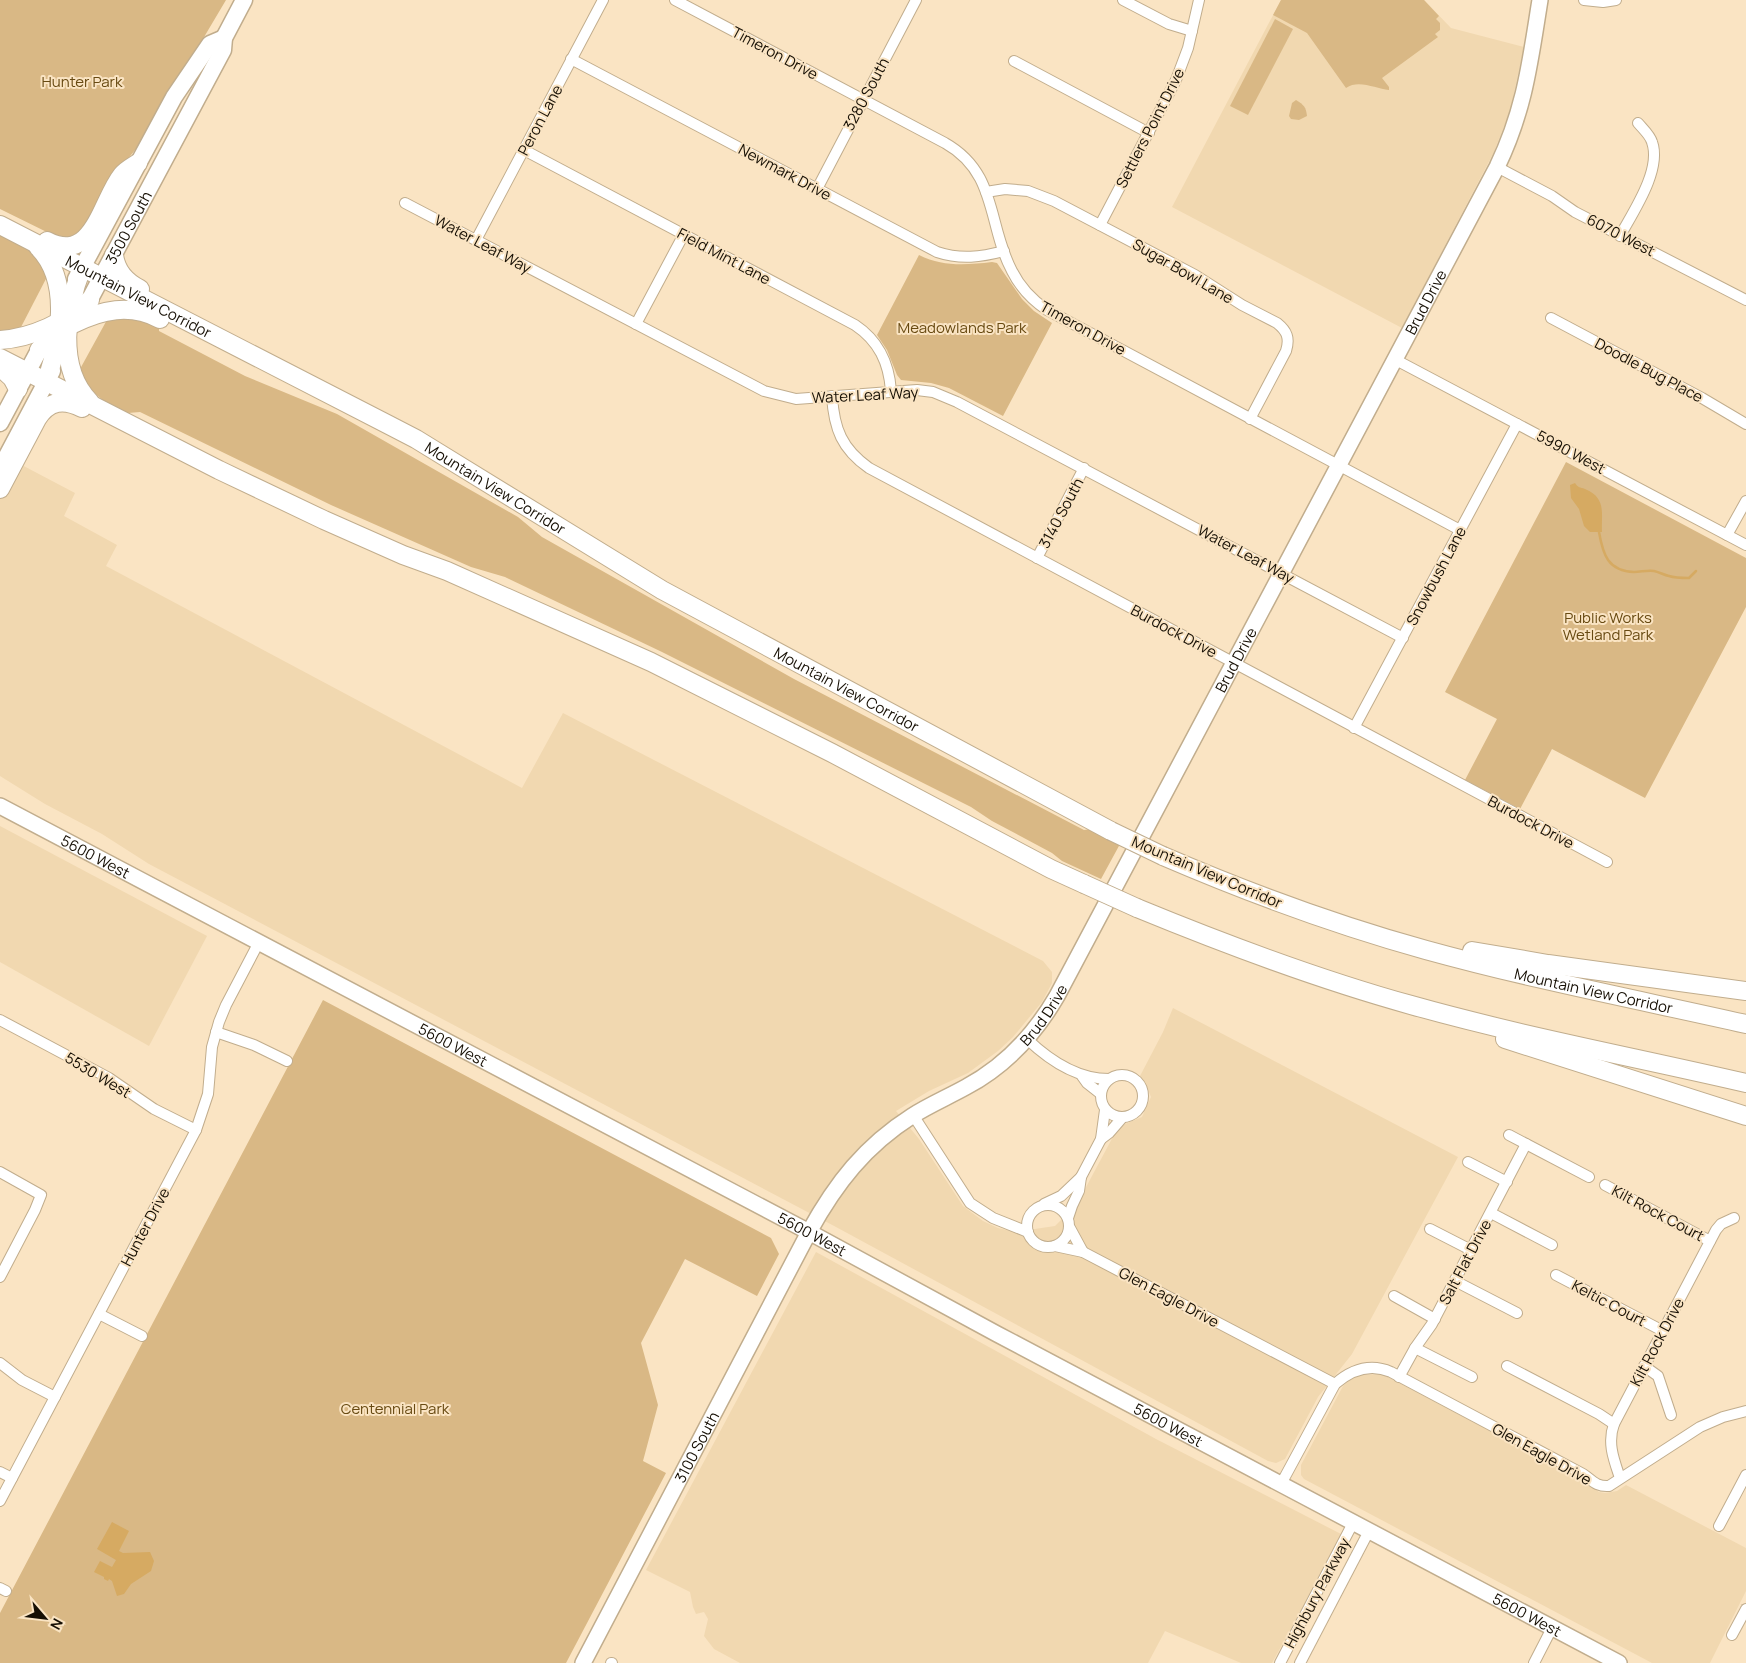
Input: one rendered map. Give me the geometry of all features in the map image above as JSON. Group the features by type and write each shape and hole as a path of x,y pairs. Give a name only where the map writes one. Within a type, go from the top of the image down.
{"highway":[{"path":"0,217 55,245 74,246 87,238 119,180 126,171 138,163"},
{"name":"Mountain View Corridor","path":"0,225 416,439 662,590 1111,831 1163,856 1208,875 1324,918 1426,950 1746,1024"},
{"path":"35,243 46,256 54,271 74,377 82,393 93,406"},
{"path":"114,255 121,273 135,287 297,370 342,400"},
{"path":"46,382 74,288 82,268"},
{"path":"39,350 90,300"},
{"path":"0,340 25,336 107,311 127,310 144,312 258,369 278,377 300,380"},
{"path":"0,358 219,470 356,535 447,571 643,658 824,749 1050,869 1137,908 1286,966 1435,1012 1746,1083"},
{"path":"0,367 12,378 18,389"},
{"path":"0,489 40,413 50,405 62,402 73,404 183,460 219,470"},
{"path":"1208,875 1381,928 1453,946 1548,964 1746,991"},
{"path":"1435,1012 1511,1041 1746,1116"}],"main road":[{"name":"3500 South","path":"90,300 223,50 224,38 244,0"},
{"name":"Brud Drive","path":"809,1232 835,1189 850,1169 878,1142 912,1115 986,1075 1005,1061 1027,1039 1045,1016 1065,982 1497,167 1513,132 1524,95 1540,0"},
{"name":"3500 South","path":"82,268 174,98 210,44 224,38"},
{"path":"0,423 39,350"},
{"path":"0,469 46,382"},
{"name":"5600 West","path":"1,804 1619,1663"},
{"name":"3100 South","path":"583,1663 809,1232"}],"street":[{"name":"Peron Lane","path":"476,240 603,0"},
{"name":"Timeron Drive","path":"675,0 945,142 960,152 978,173 986,192 1011,271 1033,300 1047,310 1460,530"},
{"name":"3280 South","path":"817,188 916,0"},
{"path":"1123,0 1162,21 1192,31"},
{"name":"Settlers Point Drive","path":"1100,225 1176,80 1192,31 1199,0"},
{"path":"1584,0 1603,2 1616,0"},
{"name":"Newmark Drive","path":"572,59 938,252 962,258 986,256 1004,251"},
{"path":"1014,61 1149,133"},
{"path":"1620,236 1646,186 1653,162 1652,142 1638,124"},
{"name":"Field Mint Lane","path":"524,150 862,330 873,341 882,355 889,370 891,391"},
{"name":"6070 West","path":"1497,167 1552,196 1575,212 1620,236 1745,296"},
{"name":"Sugar Bowl Lane","path":"986,192 1006,189 1028,191 1054,201 1195,275 1230,298 1284,328 1288,334 1286,351 1250,418"},
{"name":"Water Leaf Way","path":"405,202 764,391 796,399 916,390 943,395 1403,638"},
{"path":"636,324 684,234"},
{"name":"Doodle Bug Place","path":"1551,318 1702,398 1746,424"},
{"name":"5990 West","path":"1396,360 1746,545"},
{"name":"Burdock Drive","path":"832,396 834,417 842,440 858,460 884,477 1607,862"},
{"name":"Snowbush Lane","path":"1354,728 1517,424"},
{"name":"3140 South","path":"1037,558 1084,468"},
{"path":"1727,535 1746,500"},
{"name":"Hunter Drive","path":"0,1501 196,1130 208,1094 211,1056 216,1032 226,1005 259,942"},
{"name":"5530 West","path":"0,1020 109,1078 154,1109 196,1130"},
{"path":"216,1032 254,1045 287,1061"},
{"path":"1027,1039 1045,1055 1082,1076 1087,1083 1101,1094"},
{"path":"1081,1177 1079,1191 1072,1206 1065,1239 1055,1246 1046,1247 1038,1245 1032,1240 1028,1232 1028,1219 1032,1212 1061,1196 1081,1177 1101,1139 1105,1110 1101,1094 1103,1086 1117,1076 1126,1075 1134,1078 1142,1088 1143,1100 1141,1106 1133,1115 1122,1118 1113,1116 1105,1110"},
{"path":"1082,1076 1109,1080"},
{"path":"912,1115 968,1200 980,1210 1028,1232"},
{"path":"1101,1139 1122,1118"},
{"path":"1509,1135 1588,1177"},
{"name":"Salt Flat Drive","path":"1399,1377 1415,1348 1435,1319 1526,1144"},
{"path":"1468,1162 1506,1182"},
{"path":"0,1172 41,1195 0,1276"},
{"name":"Kilt Rock Court","path":"1605,1186 1710,1241"},
{"path":"1043,1205 1053,1205 1066,1214 1084,1252"},
{"path":"1491,1213 1552,1245"},
{"name":"Kilt Rock Drive","path":"1620,1478 1611,1447 1611,1434 1614,1424 1718,1227 1734,1218"},
{"path":"1007,1224 1028,1219"},
{"path":"1430,1229 1471,1250"},
{"name":"Glen Eagle Drive","path":"1055,1246 1084,1252 1334,1384 1352,1372 1371,1368 1382,1369 1583,1474 1598,1486 1609,1486 1700,1427 1723,1417 1746,1411"},
{"name":"Keltic Court","path":"1556,1275 1663,1332"},
{"path":"1455,1281 1517,1313"},
{"path":"1394,1296 1435,1319"},
{"path":"99,1314 142,1336"},
{"path":"1415,1348 1472,1377"},
{"path":"0,1362 22,1380 55,1398"},
{"path":"1507,1366 1599,1414 1614,1424"},
{"path":"1644,1366 1655,1372 1658,1376 1672,1414"},
{"path":"1281,1484 1334,1384"},
{"path":"0,1472 12,1478"},
{"path":"1719,1526 1746,1475"},
{"name":"Highbury Parkway","path":"1280,1663 1353,1522"},
{"name":"Highbury Parkway","path":"1300,1663 1369,1531"},
{"path":"1732,1635 1746,1609"},
{"path":"1534,1663 1552,1628"}],"shaded area":[{"path":"1281,0 1424,0 1451,28 1524,47 1510,111 1494,152 1402,328 1172,207"},
{"path":"18,463 75,493 64,516 117,545 106,566 522,788 563,713 1043,961 1052,972 1052,983 1042,1002 1013,1037 998,1051 968,1073 929,1091 896,1111 919,1139 963,1206 983,1221 998,1228 1015,1232 1055,1226 1077,1204 1115,1133 1125,1124 1142,1117 1151,1097 1140,1076 1173,1008 1458,1157 1352,1354 1318,1397 1285,1459 1276,1463 1268,1461 836,1227 149,864 102,834 45,804 0,776 0,497"},
{"path":"1575,483 1578,487 1592,493 1600,502 1602,532 1590,532 1584,526 1579,509 1571,498 1570,485"},
{"path":"0,826 207,936 149,1046 0,962"},
{"path":"816,1252 1156,1439 1341,1534 1335,1549 1272,1663 1241,1663 1165,1631 1148,1663 740,1663 714,1649 704,1636 708,1619 704,1612 696,1614 690,1592 646,1570"},
{"path":"1382,1374 1581,1479 1599,1492 1617,1491 1626,1485 1746,1548 1746,1591 1710,1663 1652,1663 1304,1479 1301,1475 1301,1465 1343,1386 1358,1375"},
{"path":"112,1522 129,1531 119,1551 123,1553 150,1552 154,1561 151,1571 131,1584 124,1594 117,1596 112,1581 104,1579 104,1577 94,1572 100,1561 112,1567 116,1560 97,1549"}],"green space":[{"name":"Hunter Park","path":"0,0 226,0 143,140 123,165 88,231 63,240 0,209"},
{"path":"1281,0 1424,0 1439,16 1436,19 1440,23 1440,30 1435,34 1438,37 1382,78 1389,87 1389,90 1362,84 1351,85 1346,88 1307,33 1273,15"},
{"path":"1275,19 1293,29 1248,115 1230,106"},
{"path":"1296,100 1304,106 1307,113 1307,116 1299,120 1291,119 1289,116 1292,103"},
{"path":"0,235 22,243 33,250 49,273 20,329 0,334"},
{"name":"Meadowlands Park","path":"919,255 937,262 946,263 997,263 1022,299 1034,311 1052,323 1003,416 949,388 931,383 901,380 897,375 887,350 877,335"},
{"path":"125,316 159,324 159,331 245,376 337,414 518,517 542,537 794,679 1084,830 1092,829 1120,844 1101,879 1062,861 1052,853 992,821 971,807 662,652 505,577 471,567 331,505 140,412 122,412 93,391 85,381 80,369 108,318"},
{"name":"Public Works Wetland Park","path":"1566,462 1746,558 1746,607 1645,798 1552,749 1520,809 1465,780 1497,719 1445,692"},
{"name":"Centennial Park","path":"323,1000 771,1238 779,1254 757,1296 685,1259 641,1343 658,1405 643,1461 666,1473 566,1663 0,1663 0,1613"}],"waterway":[{"path":"1599,532 1608,560 1618,569 1634,572 1654,571 1671,577 1681,578 1689,578 1696,571"}]}
